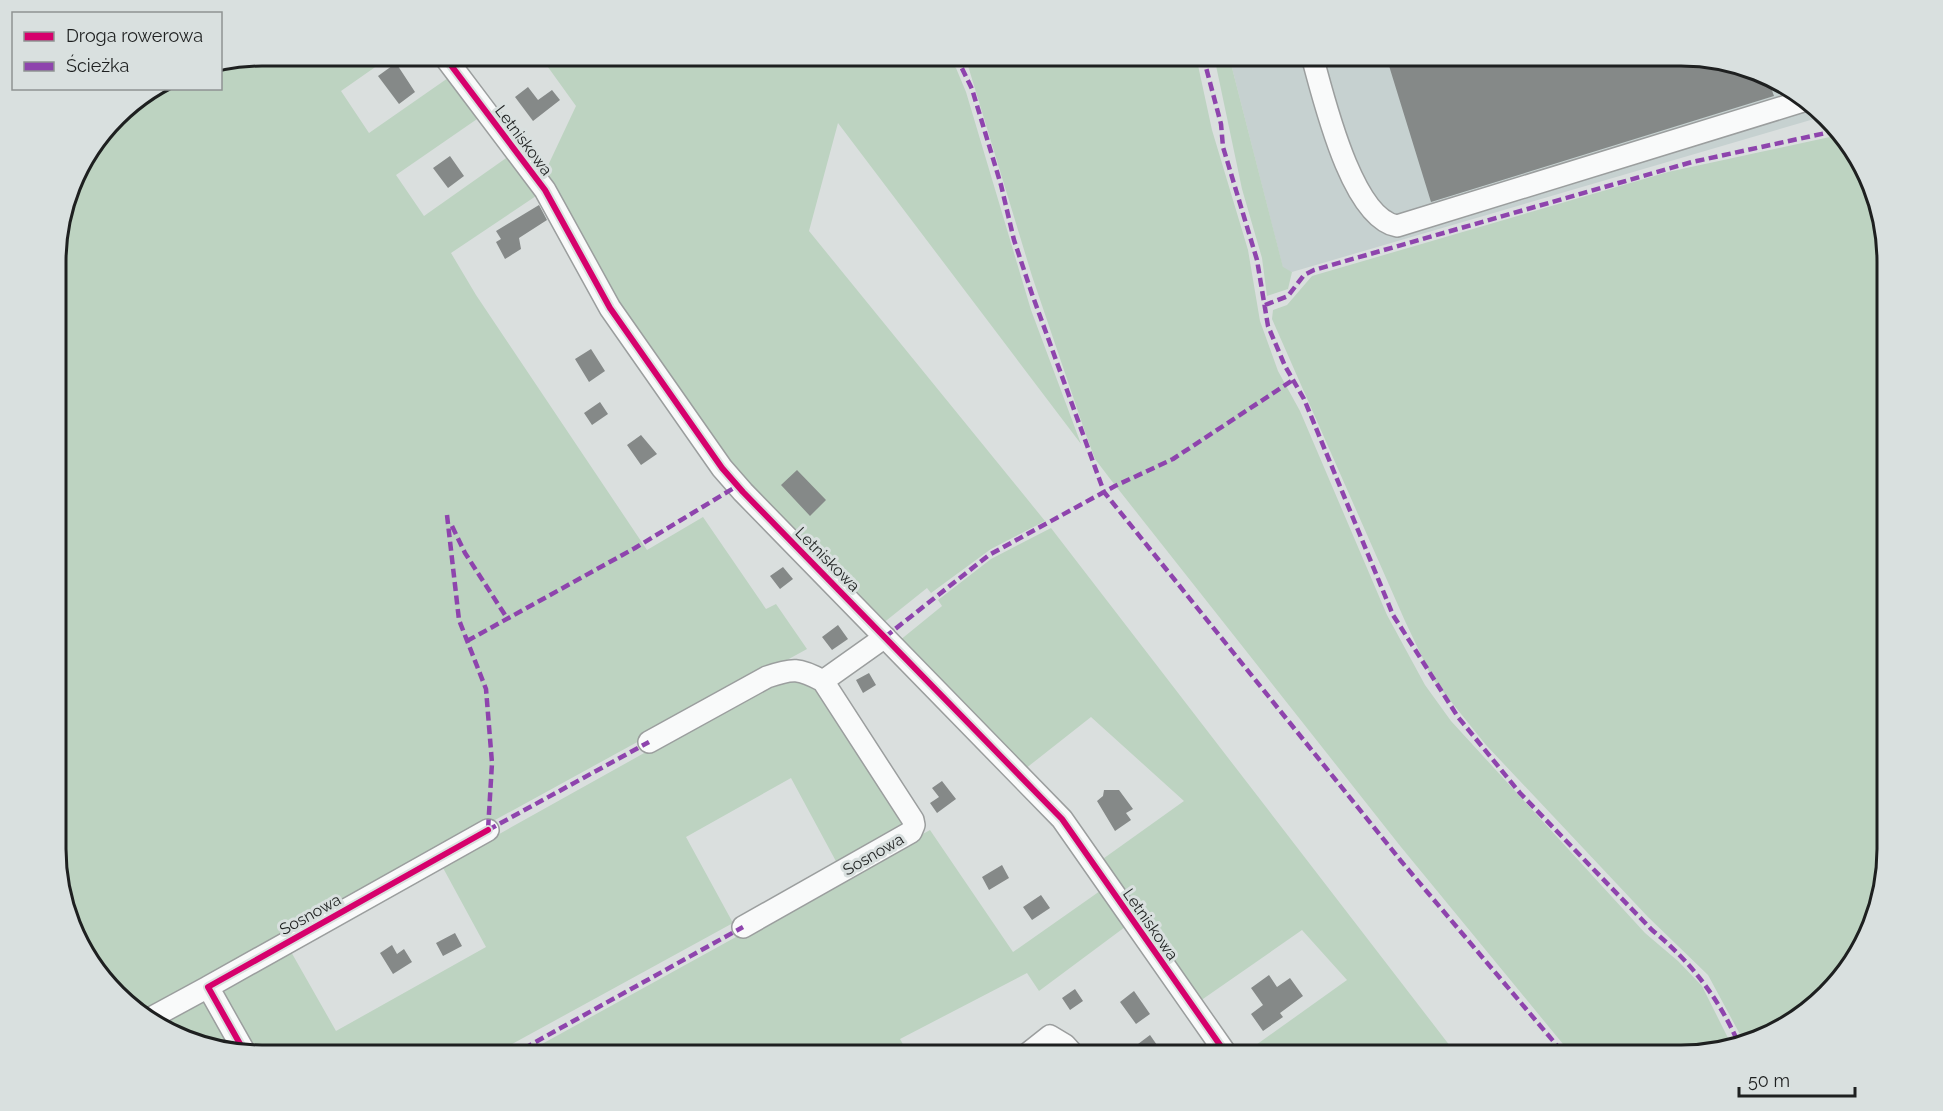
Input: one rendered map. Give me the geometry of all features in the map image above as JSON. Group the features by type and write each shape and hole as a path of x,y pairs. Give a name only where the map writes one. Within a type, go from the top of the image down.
{"street":[{"name":"Letniskowa","path":"452,66 545,190 610,308 722,468 742,492 1062,819 1220,1045"},
{"path":"1315,66 1341,156 1353,180 1371,207 1388,225 1397,226 1796,103"},
{"path":"649,742 767,677 787,670 803,670 824,681 885,637"},
{"name":"Sosnowa","path":"743,927 911,832 913,828 913,820 824,681"},
{"name":"Sosnowa","path":"157,1015 488,830"},
{"path":"208,987 240,1043"},
{"path":"1039,1045 1050,1036 1065,1045"}],"shaded area":[{"path":"1232,66 1681,66 1707,68 1756,81 1779,92 1815,119 1292,272 1283,268"}],"green space":[{"path":"249,66 377,66 341,91 369,133 448,78 480,117 396,175 424,216 509,156 536,196 451,253 476,295 647,550 703,517 766,609 776,604 807,649 150,1009 115,978 99,958 86,936 73,900 66,849 66,262 68,236 76,199 99,153 133,115 168,90 222,90 222,70 224,70"},
{"path":"547,66 954,66 966,92 1031,310 1081,444 838,123 809,231 1045,521 991,549 931,593 927,588 882,624 736,472 608,289 544,174 576,106"},
{"path":"968,66 1198,66 1212,130 1248,250 1260,321 1278,371 1300,411 1387,615 1425,685 1451,721 1645,933 1678,961 1702,986 1728,1039 1694,1045 1564,1045 1401,847 1095,459 1032,276"},
{"path":"1216,66 1232,66 1283,267 1292,272 1288,289 1267,296 1262,258 1242,189"},
{"path":"1832,137 1857,175 1867,199 1877,249 1877,862 1873,887 1867,912 1857,936 1837,968 1820,988 1779,1019 1741,1036 1708,975 1648,917 1486,745 1432,678 1272,319 1273,310 1287,305 1312,276 1668,172"},
{"path":"1051,528 1449,1045 1256,1045 1347,980 1302,930 1200,1001 1100,861 1184,801 1091,717 1025,769 899,641 942,606 938,600 991,559"},
{"path":"782,676 817,687 906,820 904,829 838,865 791,778 686,837 733,923 510,1045 246,1044 216,989 290,950 336,1031 486,947 442,866"},
{"path":"930,830 1013,952 1100,891 1125,927 1039,991 1027,973 900,1039 903,1045 540,1045"},
{"path":"203,996 228,1041 187,1030 164,1019"}],"building":[{"path":"392,66 398,66 415,92 399,104 378,76"},
{"path":"1389,66 1681,66 1707,68 1756,81 1771,88 1774,96 1431,202"},
{"path":"528,87 538,100 552,90 560,100 533,121 515,97"},
{"path":"450,156 464,176 448,188 433,168"},
{"path":"539,205 547,220 519,238 521,249 505,259 496,242 501,239 496,231"},
{"path":"591,349 605,371 589,382 575,359"},
{"path":"600,402 608,414 592,425 584,413"},
{"path":"641,435 657,454 641,465 627,445"},
{"path":"797,470 826,500 810,516 781,485"},
{"path":"783,567 793,579 780,589 770,576"},
{"path":"838,625 848,639 832,650 822,637"},
{"path":"869,673 876,685 863,693 856,680"},
{"path":"942,781 956,799 937,813 930,803 939,797 932,788"},
{"path":"1104,790 1119,790 1133,809 1126,813 1131,820 1115,831 1097,801 1103,796"},
{"path":"1002,865 1009,878 989,890 982,877"},
{"path":"1041,895 1050,908 1032,920 1023,907"},
{"path":"455,933 462,946 443,956 436,943"},
{"path":"392,945 397,954 404,949 412,962 393,974 380,953"},
{"path":"1269,975 1277,987 1290,978 1303,996 1280,1013 1283,1017 1263,1031 1251,1014 1263,1005 1251,988"},
{"path":"1075,989 1083,1001 1070,1010 1062,998"},
{"path":"1134,991 1150,1014 1136,1024 1120,1002"},
{"path":"1150,1035 1157,1045 1137,1045"}],"marked path":[{"path":"961,66 972,89 1001,185 1014,240 1032,294 1104,492 1401,861 1557,1045"},
{"path":"1206,66 1221,124 1223,147 1257,260 1268,326 1285,366 1304,399 1393,615 1458,717 1520,793 1652,930 1691,967 1712,995 1736,1037"},
{"path":"1265,305 1288,296 1304,275 1314,270 1692,162 1828,133"},
{"path":"885,637 989,555 1115,486 1173,459 1293,380"},
{"path":"467,641 635,548 737,486"},
{"path":"447,515 459,620 486,689 492,763 488,830"},
{"path":"452,526 465,553 507,618"},
{"path":"488,830 649,742"},
{"path":"530,1045 743,927"}],"cycle path":[{"path":"452,66 545,190 610,308 722,468 1062,819 1220,1045"},
{"path":"240,1043 208,987 488,830"}]}
